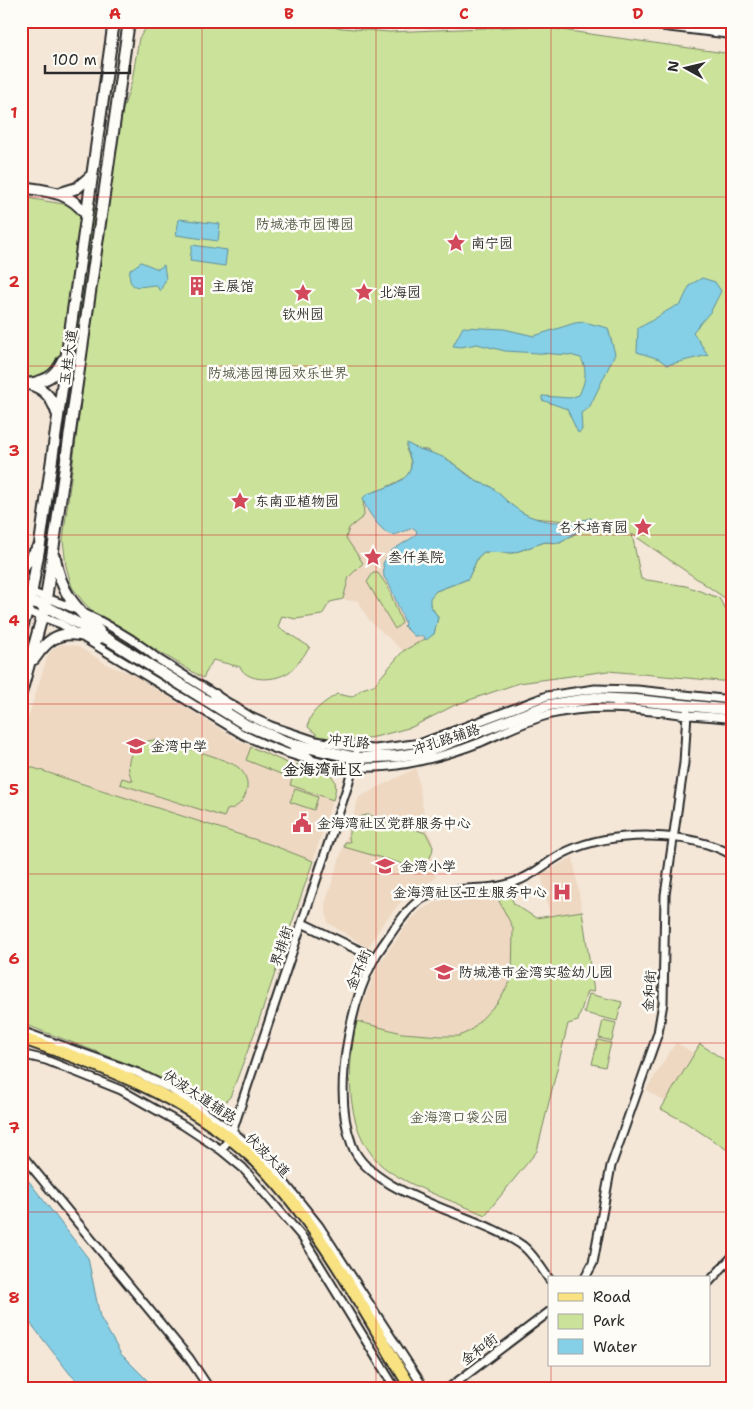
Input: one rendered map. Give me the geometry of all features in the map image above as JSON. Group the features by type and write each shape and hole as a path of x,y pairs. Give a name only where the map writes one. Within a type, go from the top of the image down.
{"main road":[{"name":"玉桂大道","path":"21,631 25,600 40,544 114,21"},
{"name":"玉桂大道","path":"21,693 44,607 54,547 129,21"},
{"path":"632,21 664,23 732,34"},
{"path":"100,116 115,118"},
{"path":"61,193 77,188 92,175"},
{"path":"21,187 61,193 76,202 86,214"},
{"path":"25,383 49,379 58,371 67,354 82,355"},
{"path":"25,383 48,393 58,416"},
{"path":"51,462 66,464"},
{"path":"21,570 40,544"},
{"path":"54,547 58,572 64,590 82,615 109,640"},
{"name":"冲孔路","path":"25,600 44,607 109,640 268,736 289,743 355,758 398,756 425,752 479,737 528,717 548,700 595,698 622,704 688,705 732,710"},
{"path":"28,666 42,646 54,637 76,634 109,640"},
{"path":"215,695 232,716"},
{"path":"289,743 310,760"},
{"name":"伏波大道","path":"24,1038 126,1078 164,1097 227,1141 270,1176 296,1202 412,1388"},
{"name":"伏波大道","path":"227,1141 265,1180 308,1234 403,1388"}],"street":[{"name":"冲孔路辅路","path":"44,607 82,615 145,648 158,659 251,717 270,726 316,741 355,758"},
{"name":"冲孔路辅路","path":"44,607 76,634 242,734 286,754 310,760 355,758 375,749 422,743 548,700 595,689 688,705 732,719"},
{"name":"冲孔路辅路","path":"688,705 732,700"},
{"path":"528,717 622,704"},
{"name":"金和街","path":"586,1276 593,1263 611,1166 658,1033 663,1003 665,895 684,763 688,705"},
{"name":"界排街","path":"227,1141 302,923 355,758"},
{"name":"金环街","path":"548,1278 525,1247 496,1230 396,1188 371,1172 352,1148 344,1117 343,1087 346,1057 350,1029 360,994 375,958 405,913 421,899 443,890 492,889 516,882 538,871 567,851 617,838 646,835 673,837 699,843 732,855"},
{"path":"302,923 375,958"},
{"path":"21,1054 46,1060 121,1090 227,1141 259,1185 302,1238 395,1388"},
{"path":"21,1154 189,1358 209,1388"},
{"path":"296,1202 319,1226 424,1388"},
{"path":"710,1281 732,1257"},
{"name":"金和街","path":"449,1388 548,1313"}],"shaded area":[{"name":"叁仟美院","path":"333,473 394,535 413,528 417,531 384,577 390,585 405,623 414,636 423,636 426,640 403,651 369,620 357,600 349,601 343,599 349,577 346,538"},
{"name":"金湾中学","path":"62,644 77,646 110,666 130,673 238,740 282,760 329,774 335,779 337,786 313,861 272,845 21,764 21,739 48,655 54,648"},
{"name":"金湾小学","path":"416,768 427,830 433,841 432,855 436,878 405,897 382,925 368,948 328,923 325,904 359,797"},
{"name":"金海湾社区卫生服务中心","path":"573,857 582,911 550,915 541,874"},
{"name":"防城港市金湾实验幼儿园","path":"464,896 498,899 513,928 512,979 497,1003 470,1031 459,1036 402,1033 356,1021 378,965 411,919 422,909 442,899"},
{"path":"676,1042 701,1058 672,1106 646,1090"}],"green space":[{"name":"防城港市园博园","path":"151,21 263,21 389,32 533,26 732,54 732,603 632,534 641,579 686,586 719,598 732,621 732,682 608,671 519,683 455,705 412,727 375,737 341,741 321,738 308,727 311,716 318,708 337,694 352,697 362,689 374,685 403,651 434,634 438,617 430,605 429,598 436,591 468,579 478,557 484,552 513,553 545,542 560,543 588,526 591,518 577,522 533,518 517,510 490,486 478,482 446,458 435,456 427,450 406,449 411,467 405,478 363,499 364,516 349,528 346,538 363,563 349,577 343,599 330,602 322,615 296,619 282,616 278,627 310,647 295,667 283,675 270,679 256,678 249,676 240,667 213,660 203,678 96,614 84,603 72,587 66,566 63,540 83,385 21,375 21,197 106,211 118,125 132,81 139,38"},
{"path":"373,573 378,573 388,587 402,623 395,629 367,582"},
{"path":"154,740 198,751 224,760 239,768 247,783 245,797 236,806 227,810 224,817 120,784 122,778 133,781 129,767 131,754 140,745"},
{"path":"251,747 292,765 288,777 246,760"},
{"path":"21,764 272,845 313,861 256,1029 230,1097 223,1104 209,1105 134,1066 21,1023"},
{"path":"297,764 328,773 333,777 335,790 333,800 290,785"},
{"path":"295,789 318,797 314,810 290,802"},
{"path":"369,815 426,833 433,847 429,858 421,865 413,867 344,847 345,842 350,842 349,832 355,820"},
{"name":"金海湾口袋公园","path":"510,894 514,904 536,918 582,911 594,992 587,991 578,1021 568,1024 537,1151 485,1215 414,1185 400,1178 379,1163 367,1148 359,1132 354,1114 351,1096 351,1058 356,1021 402,1033 459,1036 470,1031 497,1003 512,979 513,928 498,899"},
{"path":"589,994 622,1002 617,1021 584,1013"},
{"path":"603,1020 616,1023 612,1041 599,1038"},
{"path":"598,1040 611,1043 605,1067 592,1064"},
{"path":"700,1044 732,1065 732,1153 685,1122 661,1109"}],"water":[{"path":"179,219 220,224 218,241 176,235"},
{"path":"192,245 227,250 225,266 190,261"},
{"path":"141,262 158,269 164,265 166,279 160,291 156,285 141,287 133,285 131,282 129,278 130,270"},
{"path":"702,278 715,282 721,291 711,311 693,332 708,355 667,365 659,359 637,352 638,328 681,304 690,285"},
{"path":"584,322 608,328 615,354 589,408 581,413 582,430 578,433 567,409 542,400 542,396 570,398 579,395 585,377 581,358 570,355 505,351 477,344 461,347 453,346 463,327 504,329 534,336"},
{"path":"407,443 448,460 476,481 491,487 513,507 534,518 553,522 573,522 591,518 592,522 560,543 545,542 513,553 484,552 478,557 468,579 436,591 430,598 430,605 438,617 434,634 426,640 423,636 414,636 404,626 405,623 390,586 384,577 383,563 391,551 415,536 417,531 413,528 393,535 384,531 367,508 363,498 367,494 395,484 407,475 411,469 411,462"},
{"path":"21,1171 88,1258 100,1317 121,1354 155,1388 84,1388 70,1374 21,1311"}],"place":[{"name":"南宁园","path":"456,243"},
{"name":"主展馆","path":"197,286"},
{"name":"北海园","path":"364,292"},
{"name":"钦州园","path":"303,293"},
{"name":"东南亚植物园","path":"240,501"},
{"name":"名木培育园","path":"643,527"},
{"name":"叁仟美院","path":"373,557"},
{"name":"金湾中学","path":"136,746"},
{"name":"金海湾社区党群服务中心","path":"302,823"},
{"name":"金湾小学","path":"385,866"},
{"name":"金海湾社区卫生服务中心","path":"562,892"},
{"name":"防城港市金湾实验幼儿园","path":"444,972"}],"district":[{"name":"金海湾社区","path":"323,769"}],"park label":[{"name":"防城港园博园欢乐世界","path":"278,373"}]}
